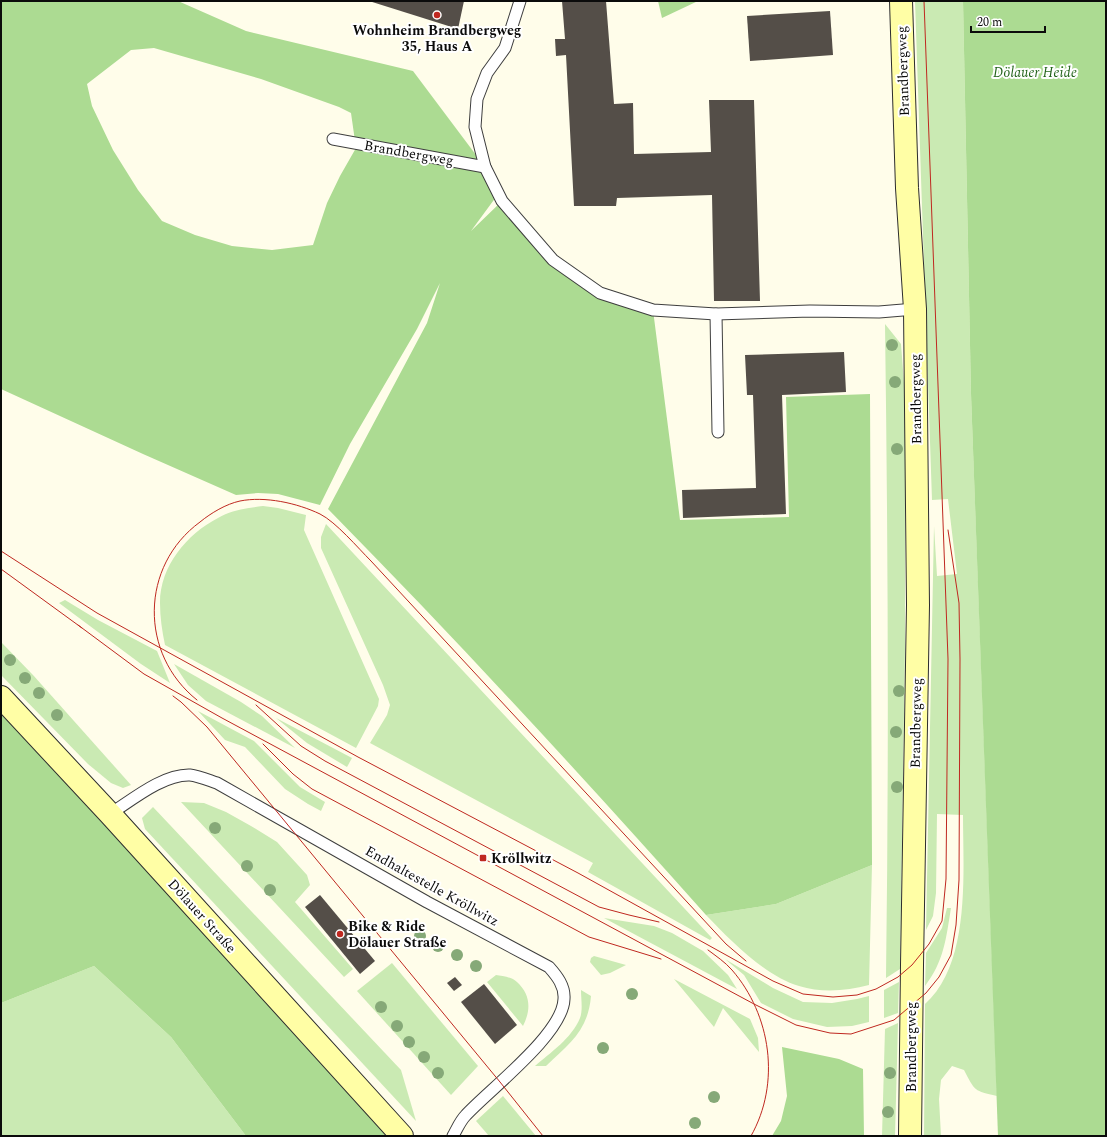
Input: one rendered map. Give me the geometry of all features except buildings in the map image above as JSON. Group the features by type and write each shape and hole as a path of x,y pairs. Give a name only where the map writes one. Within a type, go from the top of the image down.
{"main road":[{"name":"Brandbergweg","path":"901,1 907,188 915,309 918,605 910,1136"},
{"name":"Dölauer Straße","path":"1,697 110,814 402,1136"}],"lane":[{"path":"520,1 505,48 487,73 477,99 475,127 485,167 502,201 553,260 600,293 653,310 716,314 810,311 879,312 915,309"},
{"name":"Brandbergweg","path":"333,139 485,167"},
{"path":"716,314 718,432"},
{"name":"Endhaltestelle Kröllwitz","path":"110,814 160,782 177,777 190,775 217,783 428,902 549,967 563,986 564,999 559,1018 549,1033 520,1064 465,1116 453,1136"}],"green space":[{"path":"1,1 178,1 246,31 413,71 485,167 496,197 471,231 502,201 553,260 600,293 653,310 680,520 789,517 786,397 870,394 872,865 776,904 706,915 520,710 328,509 427,323 440,283 417,329 350,444 320,505 278,494 258,493 236,495 1,389","holes":["154,48 261,79 339,107 351,113 356,148 327,203 313,245 272,250 232,246 195,235 162,221 138,190 113,150 92,106 87,84 131,50"]},
{"path":"658,1 698,1 662,18"},
{"path":"915,1 963,1 971,394 997,1096 984,1093 976,1089 964,1070 952,1066 941,1080 939,1099 941,1136 924,1136 925,1004 940,986 950,965 957,941 963,889 963,815 937,814 936,893 933,916 926,930 934,526 937,576 957,574 948,499 932,500"},
{"name":"Dölauer Heide","path":"963,1 1106,1 1106,1136 998,1136 971,394"},
{"path":"885,324 901,344 905,396 905,649 900,969 886,978 888,651"},
{"path":"263,506 306,515 304,530 379,699 378,706 356,748 165,645 160,614 161,589 170,564 177,553 196,533 223,515 234,511"},
{"path":"326,524 712,938 710,940 588,872 593,863 370,743 387,715 390,705 383,685 321,548 321,537"},
{"path":"65,600 98,620 157,651 170,683 141,664 59,603"},
{"path":"1,642 33,675 131,785 123,788 111,783 88,764 1,675"},
{"path":"174,664 241,702 262,716 295,748 206,701 188,685"},
{"path":"1,697 402,1136 246,1136 171,1037 94,966 1,1003"},
{"path":"198,711 254,741 300,787 325,802 321,811 285,789 245,747 225,740"},
{"path":"276,718 352,758 347,767 307,743"},
{"path":"181,802 204,803 226,812 277,842 307,875 310,885 295,902 353,969 344,977"},
{"path":"153,807 401,1070 416,1121 145,829 142,818"},
{"path":"872,865 869,985 843,990 816,990 786,981 761,966 737,946 706,915 776,904"},
{"path":"947,908 951,908 948,930 943,949 936,968 925,986 926,953 942,928"},
{"path":"604,918 654,926 672,933 703,951 728,975 737,989"},
{"path":"594,956 626,965 610,973 601,975 590,962 591,958"},
{"path":"725,959 773,988 803,1002 832,1003 869,996 869,1022 852,1026 827,1027 793,1019 761,1003 744,975"},
{"path":"392,963 478,1066 451,1095 357,991"},
{"path":"94,966 171,1037 246,1136 1,1136 1,1003"},
{"path":"496,975 515,980 525,992 528,1008 526,1020 523,1026 487,982"},
{"path":"674,979 750,1019 758,1038 759,1052 723,1008 714,1027"},
{"path":"899,982 898,1013 884,1018 884,990"},
{"path":"581,990 591,996 589,1008 582,1027 570,1043 546,1066 535,1066 560,1045 572,1032 580,1018 582,1004"},
{"path":"898,1023 895,1136 882,1136 885,1029"},
{"path":"782,1047 839,1059 863,1069 864,1136 772,1136 781,1121 787,1096"},
{"path":"503,1096 536,1136 489,1136 476,1121"}],"tram line":[{"path":"1,551 97,613 358,757 578,873 773,981 803,994 833,997 857,995 876,989 898,977 912,965 929,944 942,921 946,879 948,659 924,1"},
{"path":"197,700 178,681 165,659 157,635 154,610 157,586 166,562 180,540 209,515 219,509 240,501 260,499 270,500 291,504 320,514 340,529 371,561 726,944 746,961"},
{"path":"78,625 144,674 222,718 754,1004 796,1025 830,1033 851,1034 894,1020 926,993 939,977 951,955 956,925 959,880 960,659 959,603 948,530"},
{"path":"1,569 82,628"},
{"path":"173,696 207,727 543,1136"},
{"path":"256,705 301,746 325,761 599,907 659,922"},
{"path":"263,744 293,774 312,789 589,937 661,959"},
{"path":"708,950 732,970 745,988 756,1007 763,1028 767,1050 768,1072 766,1094 760,1115 751,1136"}],"place":[{"name":"Wohnheim Brandbergweg 35, Haus A","path":"437,15"},
{"name":"Kröllwitz","path":"483,858"},
{"name":"Bike & Ride Dölauer Straße","path":"340,934"}]}
